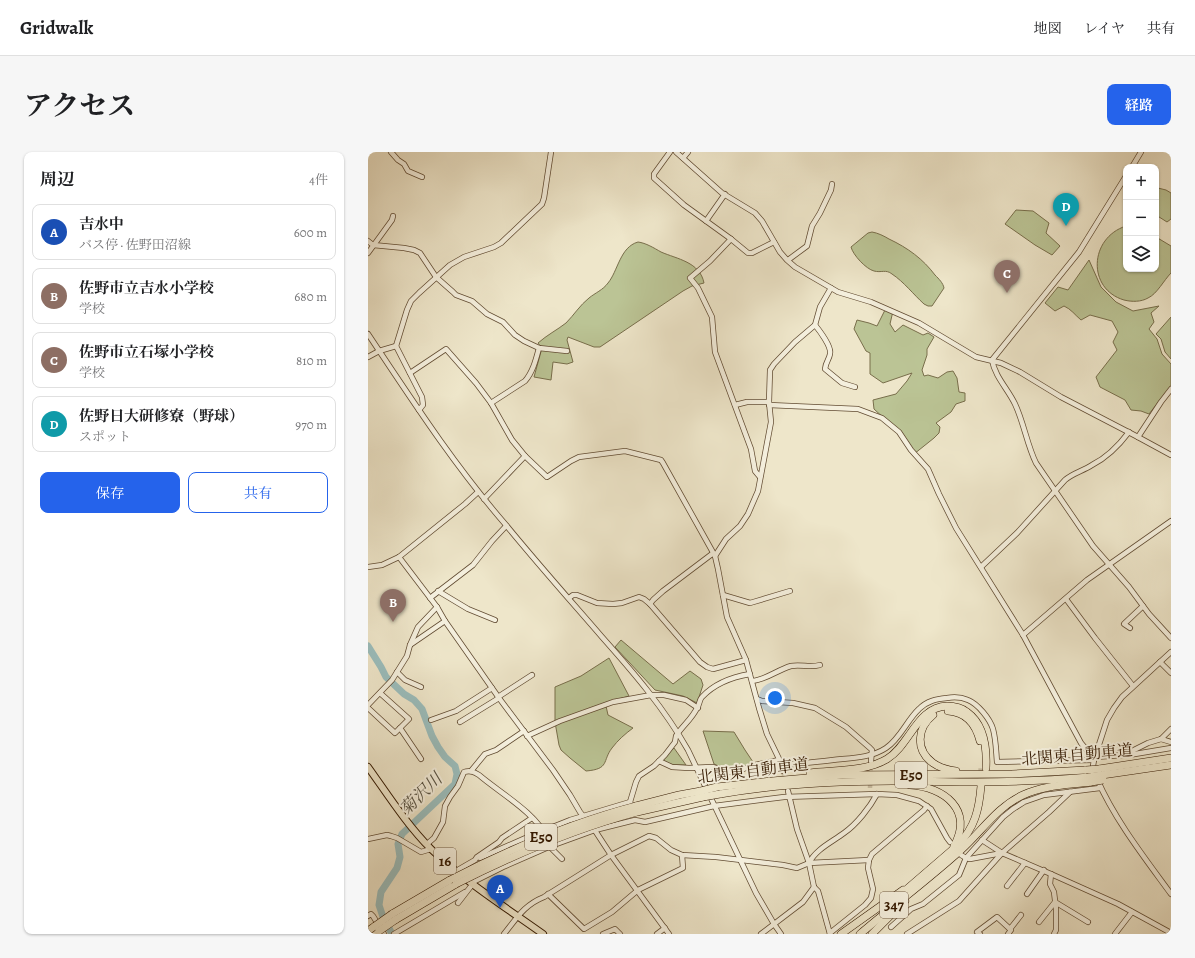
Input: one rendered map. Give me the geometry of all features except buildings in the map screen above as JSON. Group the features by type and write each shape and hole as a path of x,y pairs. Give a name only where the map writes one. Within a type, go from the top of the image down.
{"highway":[{"path":"736,785 772,777 854,768 876,764 887,759 900,748 924,716 934,709 945,706 962,709 971,715 977,722 983,733 985,742 984,768 980,740 975,728 966,717 949,711 938,713 928,720 921,731 920,744 929,759 939,766 962,772 1007,771 1040,773"},
{"name":"北関東自動車道","path":"1101,775 1171,758"},
{"name":"北関東自動車道","path":"368,931 378,931 394,917 453,882 634,806 719,791 819,783 894,781 977,782 1056,779 1101,775 1171,765"},
{"name":"北関東自動車道","path":"719,791 736,785 842,775 1040,773 1089,776"},
{"path":"927,875 961,852 990,819 1021,796 1047,787 1089,776 1101,775"},
{"path":"819,783 912,786 928,788 941,794 948,798 955,806 958,811 960,821 959,835 955,845 948,854"},
{"path":"927,875 964,839 973,824 983,786 980,819 974,832 961,852"},
{"name":"347","path":"860,934 927,875"},
{"path":"841,934 912,888"},
{"path":"872,934 899,908 912,888"},
{"name":"347","path":"855,934 912,888"}],"main road":[{"name":"16","path":"368,768 399,810 429,846 456,871 543,934"}],"street":[{"path":"391,152 404,164 408,171 422,177"},
{"path":"419,410 422,408 423,402 396,346 411,300 450,265 464,257 494,247 501,243 523,221 539,208 544,198 552,152"},
{"path":"670,152 654,174 654,178 684,205 748,253 752,253 774,242"},
{"path":"676,152 725,194 755,213 762,221 780,252 795,267 831,288 871,302 919,323 976,356 992,360 1020,372 1061,397 1171,455"},
{"path":"683,158 688,152"},
{"path":"1134,164 1141,152"},
{"path":"1123,181 1079,252 992,360 993,368 1015,404 1035,461 1087,538 1171,638"},
{"path":"788,260 807,246 812,226 831,190 832,184"},
{"path":"706,221 725,194"},
{"path":"368,252 392,220 393,216"},
{"path":"731,239 710,262 690,278 698,288 712,317 715,352 751,449 755,471 760,477"},
{"path":"368,241 373,245 404,248 420,253 436,277 456,295 472,302 487,314 503,322 515,335 539,348 567,351"},
{"path":"650,604 663,591 712,554 714,555 726,539 740,526 748,514 758,491 771,422 769,404 770,370 795,342 815,325 820,307 831,288"},
{"path":"815,325 830,348 831,353 826,362 825,369 842,384 855,387"},
{"path":"368,334 419,410 478,492 652,695 678,733 697,768 756,893 781,934"},
{"path":"368,357 379,351 396,346"},
{"path":"491,403 529,377 539,348"},
{"path":"410,373 446,349 476,383 491,403 512,440 525,456 547,477 571,460 579,457 625,451 661,460 714,555 723,595 726,617 746,660 759,708 768,734 782,765 783,771"},
{"path":"1138,437 1171,389"},
{"path":"735,405 747,402 858,409 882,418 899,432 911,450 928,469 956,528 1023,635 1081,743 1094,759"},
{"path":"981,567 1017,533 1065,480 1074,473 1081,471 1101,460 1129,432"},
{"path":"484,499 525,456"},
{"path":"368,567 382,565 399,557 478,492"},
{"path":"1023,635 1087,580 1171,521"},
{"path":"430,598 473,565 506,526"},
{"path":"399,557 437,607 445,621 499,698 562,782 583,816 595,830 669,934"},
{"path":"438,591 468,609 495,620"},
{"path":"723,595 750,603 790,591"},
{"path":"569,598 573,595 577,595 597,603 613,604 622,603 638,597 644,599 700,662 707,667 713,669 746,660"},
{"path":"1066,599 1133,686"},
{"path":"1130,628 1124,624 1143,606"},
{"path":"380,693 409,719 395,733 368,706 380,693 392,680 407,656 418,627 437,607"},
{"path":"410,645 445,621"},
{"path":"1171,652 1133,686 1114,708 1107,720 1093,766 1100,788 1136,846 1171,894"},
{"path":"1160,662 1171,673"},
{"path":"752,681 764,678 792,666 820,665"},
{"path":"397,672 405,680 421,687"},
{"path":"635,820 634,806 636,782 639,776 666,755 675,742 678,733 698,708 701,698 717,685 730,679 750,674"},
{"path":"460,722 499,698 532,675"},
{"path":"431,720 456,711 492,688"},
{"path":"527,736 560,721 613,702 652,695 664,695 686,700 698,708"},
{"path":"782,765 872,755 891,744 924,704 938,699 955,697 968,700 979,708 987,717 992,728 997,762 1094,759 1124,756 1171,748"},
{"path":"757,699 762,701 793,703 815,708 846,727 870,748 872,750 871,761"},
{"path":"400,728 421,758"},
{"path":"1124,756 1161,738 1171,729"},
{"path":"471,771 485,754 496,750 524,731"},
{"path":"1161,738 1171,742"},
{"path":"659,761 672,767 712,767 726,772 734,772 755,765 779,760"},
{"path":"368,839 387,835 397,838 422,852 429,846 443,822 446,806 450,797 458,786 464,772 471,771 479,775 532,818 543,830 550,846 562,859"},
{"path":"869,794 870,788"},
{"path":"891,927 911,909 924,904 957,877 966,858 982,840 1003,817 1024,802 1044,795 1100,788"},
{"path":"788,791 797,829 809,863 814,887 818,891 830,934 865,905 871,898 873,890 869,876 869,860 872,854 927,806"},
{"path":"907,934 959,901 1002,853 1070,792"},
{"path":"809,863 824,846 849,829 871,804 877,794"},
{"path":"458,903 475,881 510,863 550,846 595,830 635,820 645,822 714,806 790,796 877,794 903,796 919,801 927,806 933,812 950,842"},
{"path":"479,857 543,830 583,816 634,806"},
{"path":"456,871 475,860 532,818"},
{"path":"504,934 522,910 529,905 612,855 649,836 656,838 672,850 682,855 740,860 797,868 809,863 869,860"},
{"path":"982,840 1002,853 1044,870 1118,904 1171,933"},
{"path":"504,847 510,863"},
{"path":"961,852 966,858 970,859 1002,853"},
{"path":"548,894 584,929 612,912 638,890 683,868 682,855"},
{"path":"479,857 486,865 489,874"},
{"path":"1007,886 1025,863"},
{"path":"1027,894 1044,870"},
{"path":"1051,874 1050,884 1054,892 1056,909 1056,930 1054,934"},
{"path":"761,934 802,902 814,887"},
{"path":"394,934 468,891"},
{"path":"1039,922 1055,902"},
{"path":"1055,902 1088,922"},
{"path":"1115,934 1132,912"},
{"path":"368,916 371,914 373,916 378,931"},
{"path":"980,934 977,932 997,917 1009,931 1021,915"},
{"path":"603,934 615,928 620,934"},
{"path":"657,934 665,928"}],"green space":[{"path":"1159,188 1171,193 1171,219 1167,222 1159,217"},
{"path":"1016,210 1033,211 1049,223 1046,233 1060,246 1052,255 1005,224"},
{"path":"1123,228 1123,272 1159,272 1159,239 1171,246 1171,273 1148,298 1139,301 1124,300 1112,294 1104,285 1099,275 1097,263 1099,252 1105,241 1114,232"},
{"path":"872,232 896,242 909,250 941,281 944,288 932,306 924,304 901,281 890,273 886,271 871,270 857,258 851,247 868,233"},
{"path":"638,242 687,262 698,270 704,283 692,286 683,291 600,347 594,347 568,337 567,340 573,362 567,364 553,362 551,380 534,377 542,348 538,343 566,323 591,296 606,285 623,254 632,245"},
{"path":"1089,260 1101,287 1116,302 1133,311 1159,306 1151,313 1154,322 1149,329 1157,339 1162,354 1171,364 1171,386 1149,414 1131,410 1125,400 1100,387 1096,377 1117,350 1113,342 1118,332 1112,321 1090,315 1081,320 1071,310 1064,306 1055,311 1045,303 1058,287 1068,290"},
{"path":"886,308 893,311 890,324 895,332 903,325 923,335 928,333 934,337 927,349 927,355 922,370 924,376 928,375 938,378 947,372 953,371 957,378 959,392 965,393 965,401 956,404 951,412 936,423 940,427 939,433 914,454 899,432 874,409 873,400 896,394 912,373 883,383 870,374 870,353 866,351 854,329 857,320 877,326"},
{"path":"1171,317 1171,359 1165,352 1161,339 1156,334"},
{"path":"621,640 673,684 690,671 701,679 703,685 697,703 683,696 655,690 615,647"},
{"path":"609,658 629,696 609,702 606,706 608,715 633,728 614,745 602,766 594,770 586,771 561,750 559,745 555,722 555,687 581,676"},
{"path":"703,731 734,732 755,765 755,768 727,770 714,764"},
{"path":"674,748 686,765 673,765 661,760"}],"waterway":[{"name":"菊沢川","path":"368,646 386,677 404,694 414,700 422,709 432,736 445,757 455,766 457,774 455,784 402,834 398,844 400,857 397,868 381,892 379,905 383,917 392,934"}],"tunnel":[{"path":"870,788 871,765"},
{"path":"981,786 982,767"},
{"path":"783,771 788,791"}],"place":[{"name":"佐野日大研修寮（野球）","path":"1066,226"},
{"name":"佐野市立石塚小学校","path":"1007,293"},
{"name":"佐野市立吉水小学校","path":"393,622"},
{"name":"吉水中","path":"500,908"}]}
